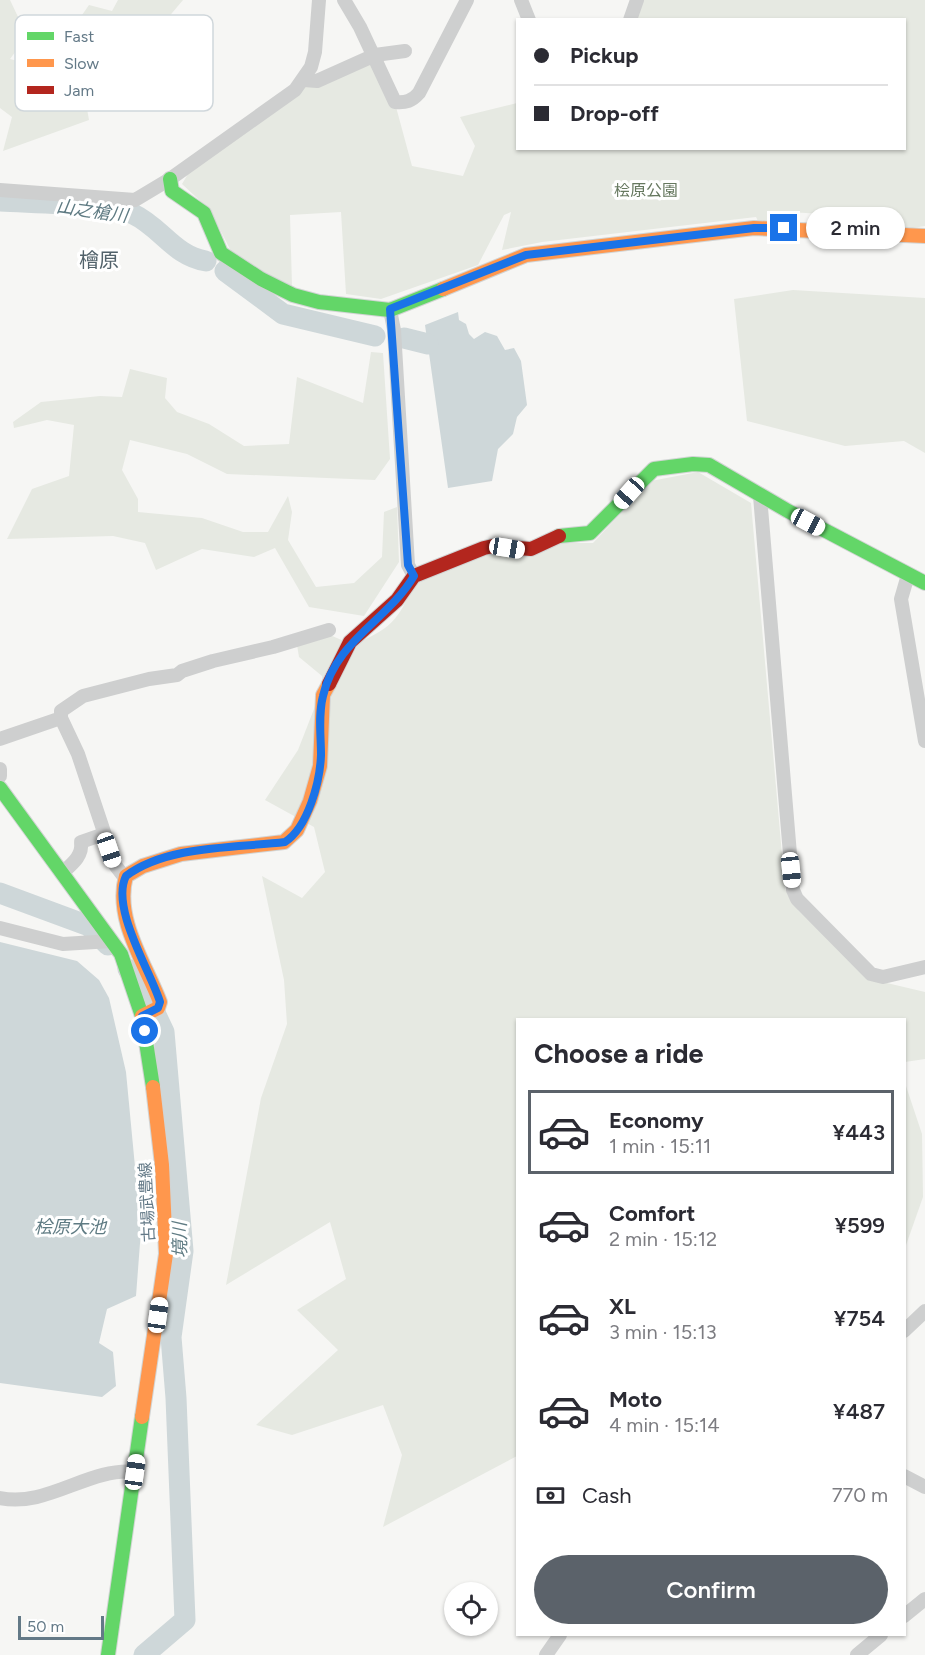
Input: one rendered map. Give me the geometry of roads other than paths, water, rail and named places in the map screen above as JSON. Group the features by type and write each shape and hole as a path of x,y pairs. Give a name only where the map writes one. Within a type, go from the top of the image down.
{"street":[{"path":"344,0 375,55 395,102 408,102 414,98 426,81 467,0"},
{"path":"521,0 528,18"},
{"path":"631,18 637,0"},
{"path":"0,190 135,200 170,179 296,90 304,80 315,52 321,2"},
{"path":"304,80 327,78 375,55 405,51"},
{"path":"170,179 172,191 204,213 221,253 261,279 293,295 319,302 390,309 526,255 754,228 925,236"},
{"path":"390,309 408,565 414,576"},
{"path":"124,878 137,867 147,863 200,850 285,842 292,838 310,801 320,766 321,708 328,681 350,642 397,600 414,576 484,548 493,546 531,549 558,536 590,533 654,469 693,464 709,465 760,496 925,583"},
{"path":"760,496 759,519 793,890 797,899 871,974 883,977 925,967"},
{"path":"908,575 901,599 925,741"},
{"path":"142,1016 158,1008 160,1002 132,942 123,895 124,878 115,866 78,754 61,718 61,711 83,696 149,679 177,675 182,671 213,661 273,647 329,630"},
{"path":"0,739 61,718"},
{"path":"0,769 0,776"},
{"name":"古場武豊線","path":"0,788 122,954 142,1016 148,1047 162,1165 166,1254 108,1655"},
{"path":"62,873 77,859 82,849 81,842 104,834"},
{"path":"0,928 63,944 111,941"},
{"path":"906,1329 925,1311"},
{"path":"0,1498 15,1501 70,1487 118,1470 135,1472"},
{"path":"906,1477 925,1487"},
{"path":"906,1614 925,1599"},
{"path":"546,1655 559,1636"},
{"path":"857,1655 880,1636"}],"water":[{"path":"458,312 459,320 466,324 469,334 474,339 485,332 497,336 505,350 514,348 521,361 527,405 517,417 513,434 498,449 492,481 448,488 425,325"},
{"name":"桧原大池","path":"0,942 77,961 99,980 109,998 126,1072 141,1230 136,1296 107,1309 99,1343 113,1352 116,1386 102,1397 0,1383"}],"waterway":[{"name":"山之槍川","path":"0,201 122,210 152,226 185,253 206,261"},
{"name":"山之槍川","path":"225,271 283,314 375,336"},
{"name":"山之槍川","path":"404,338 428,344"},
{"name":"境川","path":"0,893 89,926 108,945"},
{"name":"境川","path":"128,969 147,996 164,1032 183,1251 171,1337 176,1398 185,1620 144,1655"}],"district":[{"name":"檜原","path":"99,260"}],"park label":[{"name":"桧原公園","path":"646,190"}]}
